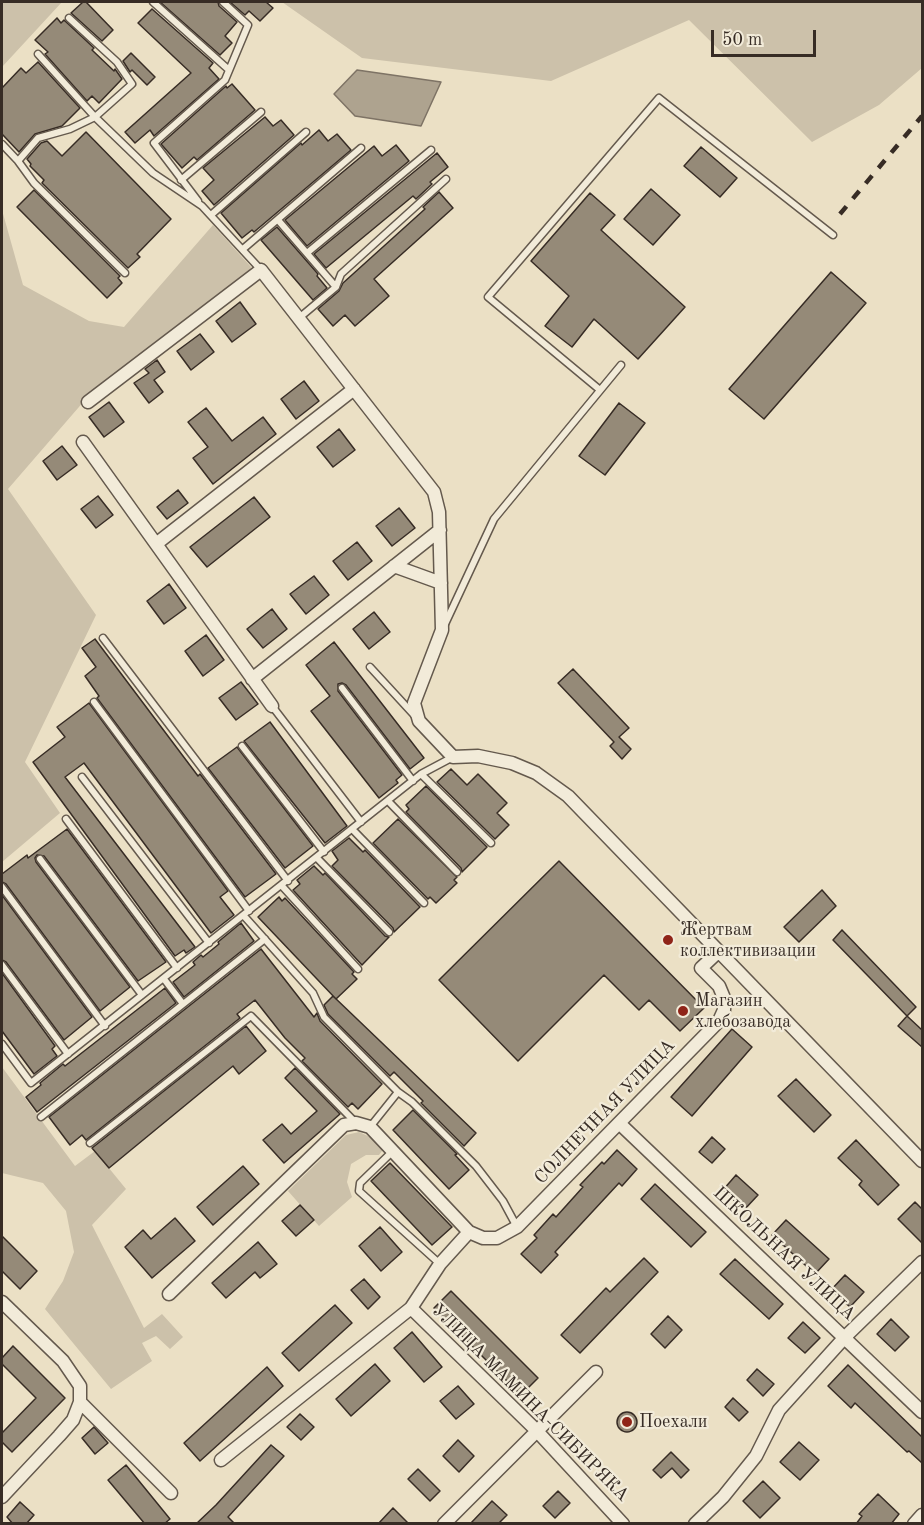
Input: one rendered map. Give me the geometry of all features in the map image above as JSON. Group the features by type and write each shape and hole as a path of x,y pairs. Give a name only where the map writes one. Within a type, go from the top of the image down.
{"street":[{"path":"88,402 261,270 434,492 440,530 442,630 414,703 419,721 453,757 478,756 512,763 536,773 568,796 922,1161"},
{"path":"156,544 354,389"},
{"path":"82,442 272,706"},
{"path":"252,679 440,530"},
{"path":"394,566 441,582"},
{"name":"СОЛНЕЧНАЯ УЛИЦА","path":"470,1232 483,1238 497,1238 517,1227 719,1021 724,1010 724,999 719,986 701,968 718,952"},
{"path":"169,1294 344,1125 356,1123 370,1127 470,1232 440,1264 411,1308 221,1460"},
{"name":"ШКОЛЬНАЯ УЛИЦА","path":"619,1123 922,1412"},
{"path":"695,1524 723,1497 756,1456 779,1410 845,1337 922,1262"},
{"path":"2,1302 63,1361 80,1386 80,1402 73,1420 2,1497"},
{"name":"УЛИЦА МАМИНА-СИБИРЯКА","path":"411,1308 536,1430 623,1524"},
{"path":"444,1524 596,1372"},
{"path":"80,1402 171,1493"},
{"path":"914,1524 922,1515"}],"lane":[{"path":"153,2 229,70"},
{"path":"223,2 248,25 225,80 154,144 202,206 261,270"},
{"path":"18,161 38,138 70,129 95,117 132,84 117,62 69,18"},
{"path":"38,54 95,117 153,173 202,206"},
{"path":"600,390 488,297 659,98 833,235"},
{"path":"182,180 261,112"},
{"path":"211,215 306,132"},
{"path":"2,144 34,183 125,273"},
{"path":"243,249 362,148"},
{"path":"307,253 431,150"},
{"path":"298,318 336,286 341,274 446,179"},
{"path":"278,220 336,286"},
{"path":"442,630 494,519 621,365"},
{"path":"104,638 288,881"},
{"path":"370,667 419,721"},
{"path":"342,688 413,781"},
{"path":"93,702 265,939 313,993 324,1017 476,1166 503,1201 517,1227"},
{"path":"272,706 361,822"},
{"path":"242,746 324,852"},
{"path":"2,1044 31,1083 422,774 453,757"},
{"path":"422,774 491,843"},
{"path":"82,777 208,943"},
{"path":"388,801 457,872"},
{"path":"66,819 177,968"},
{"path":"353,830 424,903"},
{"path":"316,858 389,932"},
{"path":"40,859 142,995"},
{"path":"282,886 358,969"},
{"path":"2,887 105,1026"},
{"path":"41,1117 265,939"},
{"path":"2,965 68,1054"},
{"path":"164,979 183,1004"},
{"path":"90,1143 251,1016 356,1123"},
{"path":"370,1127 398,1092"},
{"path":"393,1151 360,1183 359,1191 440,1264"}],"shaded area":[{"path":"2,2 62,2 2,67"},
{"path":"282,2 922,2 922,68 879,105 812,142 689,20 551,81 362,58"},
{"path":"357,70 441,82 421,126 355,116 334,94"},
{"path":"2,210 23,285 89,321 124,327 213,225 251,267 85,400 8,489 96,615 25,762 60,813 2,862"},
{"path":"2,1067 75,1166 95,1151 126,1189 92,1225 144,1328 162,1314 183,1337 170,1349 156,1336 142,1343 152,1361 111,1389 45,1309 63,1281 74,1252 66,1211 43,1183 2,1173"},
{"path":"359,1132 370,1137 382,1148 382,1151 379,1155 366,1155 351,1164 347,1182 352,1197 319,1226 288,1191 346,1135"}],"building":[{"path":"86,2 113,30 102,41 71,13"},
{"path":"160,2 218,2 219,6 237,22 225,36 232,43 220,55"},
{"path":"230,2 266,2 273,8 260,21 249,11 245,15"},
{"path":"152,9 213,63 209,68 219,79 154,136 150,130 135,143 125,132 191,73 138,23"},
{"path":"57,18 61,23 64,20 94,48 92,50 114,71 115,69 122,79 99,103 92,96 87,101 45,54 48,52 35,40"},
{"path":"131,53 155,77 147,85 132,70 130,72 123,61"},
{"path":"38,62 80,108 62,126 35,134 19,152 2,134 2,88 21,68 26,73"},
{"path":"232,84 255,110 197,160 194,157 182,168 161,144 226,86 227,88"},
{"path":"265,117 273,126 281,120 294,135 214,205 202,191 214,180 203,168"},
{"path":"319,130 328,141 337,134 351,150 254,232 252,230 242,238 221,213"},
{"path":"86,132 171,219 137,254 140,257 128,268 42,183 44,180 30,166 27,159 41,143 47,141 62,156"},
{"path":"396,145 409,161 307,246 285,220 374,146 382,156"},
{"path":"701,147 737,178 720,197 684,166"},
{"path":"437,153 448,167 430,182 432,184 416,199 413,196 326,268 314,254"},
{"path":"651,189 680,215 653,245 624,219"},
{"path":"34,190 120,276 118,278 122,283 107,298 17,207"},
{"path":"439,192 453,208 374,279 389,296 355,326 345,315 333,326 318,309 339,291 343,283 425,209 423,207"},
{"path":"590,193 615,215 601,230 685,307 638,359 594,319 572,347 545,326 569,296 531,261"},
{"path":"277,227 318,274 317,276 327,288 313,300 261,240"},
{"path":"831,272 866,303 764,419 729,389"},
{"path":"240,302 256,324 232,342 216,321"},
{"path":"200,334 214,352 191,370 177,351"},
{"path":"157,360 165,372 154,380 163,392 149,403 134,383 149,373 145,369"},
{"path":"304,381 319,401 296,419 281,399"},
{"path":"109,402 124,422 104,437 89,417"},
{"path":"619,403 645,423 605,475 579,456"},
{"path":"206,408 232,441 263,417 276,434 213,484 193,458 208,447 188,422"},
{"path":"339,429 355,450 333,467 317,447"},
{"path":"62,446 77,465 57,480 43,461"},
{"path":"178,490 188,503 167,519 157,507"},
{"path":"98,496 113,515 96,528 81,509"},
{"path":"254,497 270,517 207,567 190,547"},
{"path":"399,508 415,528 392,546 376,526"},
{"path":"357,542 372,561 348,580 333,561"},
{"path":"314,576 329,595 306,614 290,594"},
{"path":"169,584 186,608 164,624 147,601"},
{"path":"272,609 287,629 263,648 247,629"},
{"path":"374,612 390,632 369,649 353,629"},
{"path":"206,635 224,660 203,676 185,651"},
{"path":"95,639 198,776 200,774 276,874 245,897 97,698 99,696 85,676 96,667 82,648"},
{"path":"334,642 424,758 410,769 346,685 338,684 338,691 402,775 396,780 398,783 379,798 311,711 330,696 306,665"},
{"path":"573,669 629,728 619,737 631,749 622,759 610,746 614,742 558,683"},
{"path":"241,682 258,704 236,720 219,698"},
{"path":"89,703 228,891 220,897 234,915 211,933 84,763 65,777 195,947 186,953 184,950 175,956 33,762 65,737 57,727"},
{"path":"270,722 347,826 325,843 244,741"},
{"path":"237,747 313,846 285,868 208,768"},
{"path":"451,769 467,785 478,774 507,803 497,813 509,825 495,839 437,782"},
{"path":"426,786 487,847 462,872 461,868 406,812 409,809 406,805"},
{"path":"398,819 457,877 454,880 457,883 436,903 430,897 428,899 373,843"},
{"path":"67,829 166,962 138,981 44,856 37,855 36,862 130,987 100,1011 6,884 2,882 2,874"},
{"path":"349,838 363,852 365,850 420,907 394,932 393,928 332,866 338,860 332,851"},
{"path":"559,861 704,1008 680,1031 649,1000 639,1010 604,975 518,1061 439,980"},
{"path":"314,866 323,875 325,873 385,936 389,937 362,965 293,890 300,884 297,880"},
{"path":"822,890 836,906 799,942 784,927"},
{"path":"2,895 92,1017 64,1040 6,962 2,960"},
{"path":"279,897 282,901 285,898 354,972 352,974 357,979 336,999 258,917"},
{"path":"241,923 254,941 184,997 173,982 195,965 193,962 201,955 203,957"},
{"path":"842,930 916,1007 907,1016 833,940"},
{"path":"261,949 314,1017 317,1013 320,1021 382,1084 358,1109 352,1103 348,1107 302,1061 305,1058 285,1038 255,1000 237,1014 240,1018 86,1140 82,1135 70,1145 49,1117"},
{"path":"2,973 55,1046 52,1049 57,1056 34,1074 2,1031"},
{"path":"165,988 176,1003 37,1112 26,1097 41,1085 40,1083"},
{"path":"333,996 476,1133 464,1146 394,1072 390,1076 328,1014 324,1005"},
{"path":"907,1016 922,1030 922,1047 898,1026"},
{"path":"246,1026 266,1051 239,1074 233,1066 109,1168 92,1148"},
{"path":"732,1029 752,1047 692,1116 671,1097"},
{"path":"295,1068 340,1114 284,1163 263,1140 282,1124 291,1134 317,1111 285,1078"},
{"path":"796,1079 831,1115 814,1132 778,1096"},
{"path":"413,1110 457,1154 455,1155 469,1170 449,1189 393,1130"},
{"path":"712,1137 725,1149 712,1163 699,1152"},
{"path":"856,1140 899,1185 878,1205 859,1185 862,1181 838,1158"},
{"path":"617,1150 637,1169 622,1186 619,1183 555,1252 558,1255 541,1273 521,1254 537,1238 534,1235 553,1214 556,1217 583,1187 580,1185"},
{"path":"390,1163 452,1227 432,1245 371,1181"},
{"path":"243,1166 259,1184 213,1225 197,1207"},
{"path":"736,1175 758,1195 744,1210 723,1190"},
{"path":"655,1184 706,1232 691,1247 641,1199"},
{"path":"915,1202 922,1209 922,1243 898,1219"},
{"path":"300,1205 314,1220 296,1236 282,1221"},
{"path":"175,1218 195,1241 152,1278 125,1247 143,1230 151,1239"},
{"path":"786,1220 829,1259 815,1274 772,1235"},
{"path":"380,1227 402,1252 381,1271 359,1246"},
{"path":"2,1236 37,1271 20,1289 2,1271"},
{"path":"258,1242 277,1264 260,1278 255,1272 226,1298 212,1283"},
{"path":"644,1258 658,1272 580,1353 561,1335 606,1288 610,1292"},
{"path":"735,1259 783,1304 769,1319 720,1274"},
{"path":"845,1275 864,1292 850,1307 831,1290"},
{"path":"364,1279 380,1297 368,1309 351,1290"},
{"path":"451,1291 538,1378 521,1395 434,1308"},
{"path":"335,1305 352,1323 299,1371 282,1353"},
{"path":"668,1316 682,1330 665,1348 651,1334"},
{"path":"891,1319 909,1337 895,1351 877,1334"},
{"path":"803,1322 820,1338 805,1353 788,1338"},
{"path":"412,1332 442,1367 424,1382 394,1348"},
{"path":"13,1346 65,1398 12,1452 2,1442 2,1433 36,1398 2,1364 2,1358"},
{"path":"375,1364 390,1381 351,1416 336,1399"},
{"path":"848,1365 922,1437 922,1463 909,1451 907,1452 855,1403 851,1408 828,1386"},
{"path":"267,1367 283,1386 200,1461 184,1443"},
{"path":"757,1369 774,1384 763,1396 747,1380"},
{"path":"458,1386 474,1404 456,1419 440,1401"},
{"path":"733,1398 748,1412 739,1421 725,1407"},
{"path":"623,1412 631,1412 637,1418 637,1426 631,1432 623,1432 617,1426 617,1418"},
{"path":"300,1414 314,1427 301,1440 287,1427"},
{"path":"94,1427 108,1443 95,1454 82,1438"},
{"path":"458,1440 474,1456 459,1472 443,1456"},
{"path":"799,1442 819,1460 800,1480 780,1462"},
{"path":"271,1445 284,1456 228,1517 235,1524 196,1524 216,1505"},
{"path":"671,1452 689,1470 681,1478 672,1468 661,1478 653,1470"},
{"path":"126,1465 170,1519 164,1524 145,1524 108,1480"},
{"path":"418,1469 440,1491 430,1501 408,1479"},
{"path":"763,1481 780,1498 760,1518 743,1501"},
{"path":"558,1491 570,1503 555,1518 543,1506"},
{"path":"878,1494 899,1514 891,1524 856,1524 862,1516 859,1514"},
{"path":"492,1501 507,1515 498,1524 470,1524"},
{"path":"20,1502 34,1515 26,1524 13,1524 7,1517"},
{"path":"393,1508 409,1524 378,1524"}],"railway":[{"path":"840,214 922,116"}],"place":[{"name":"Жертвам коллективизации","path":"668,940"},
{"name":"Магазин хлебозавода","path":"683,1011"},
{"name":"Поехали","path":"627,1422"}]}
